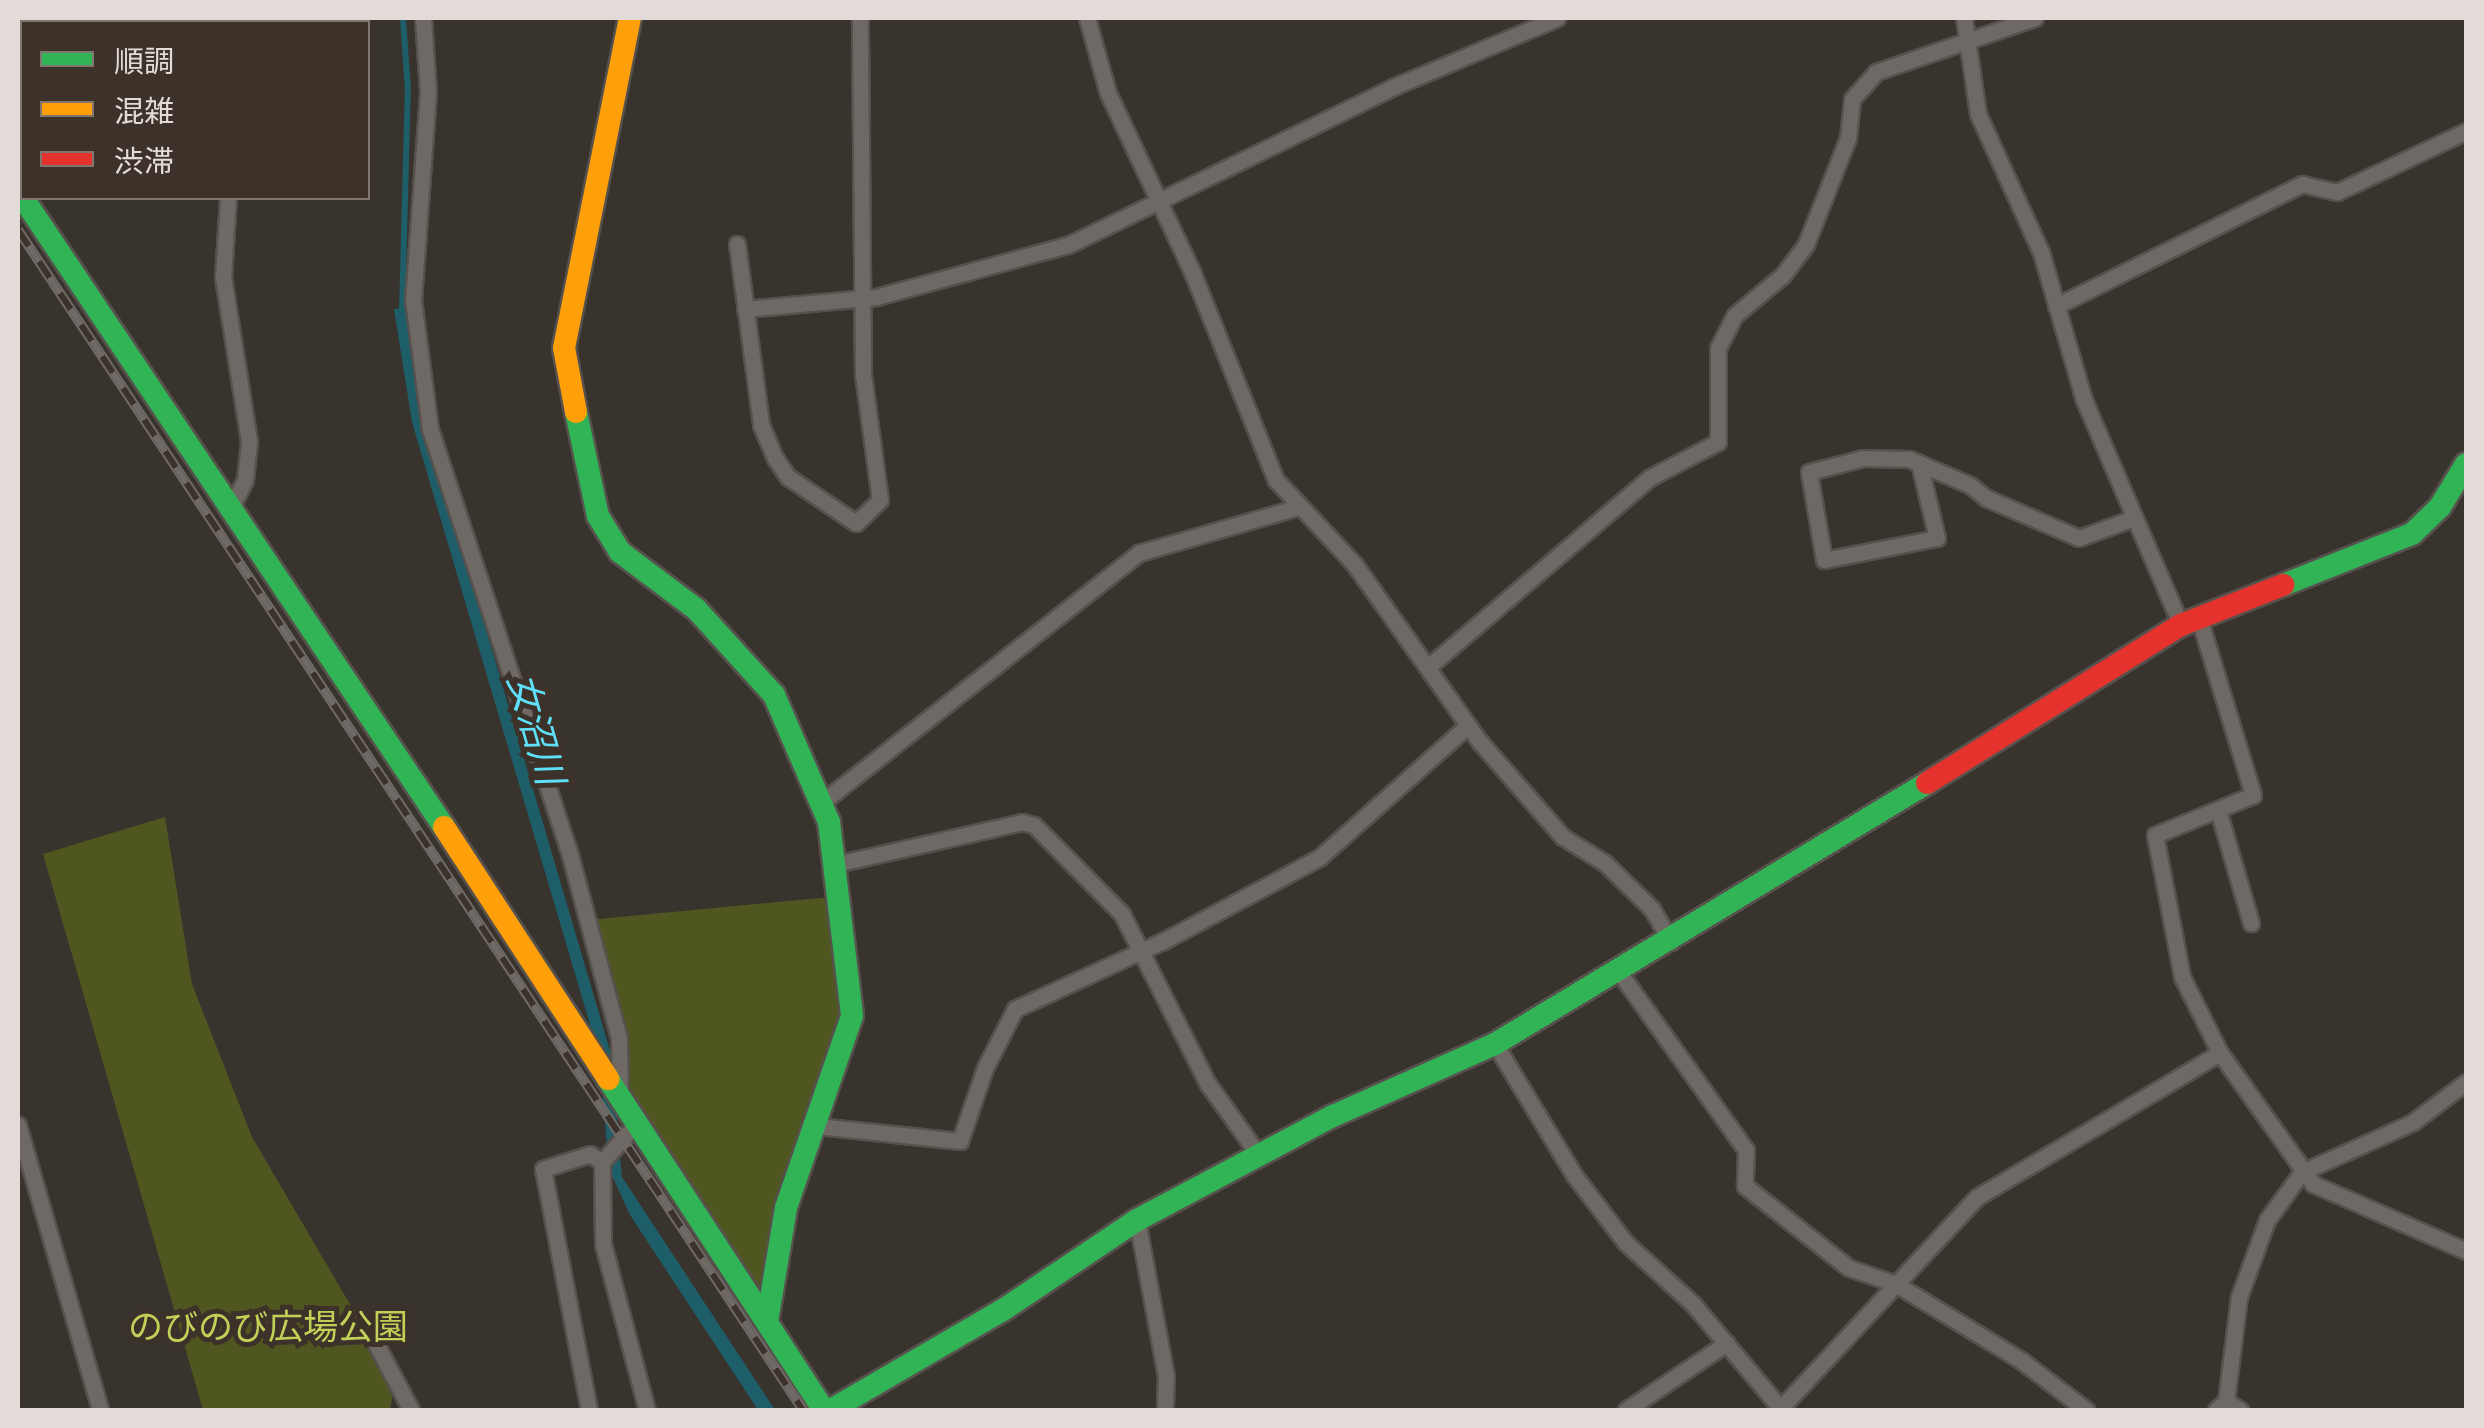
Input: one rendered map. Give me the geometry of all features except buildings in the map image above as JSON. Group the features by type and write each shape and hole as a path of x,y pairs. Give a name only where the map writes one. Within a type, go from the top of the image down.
{"street":[{"path":"422,18 428,92 413,300 430,429 570,855 619,1038 620,1100"},
{"path":"630,18 564,348 598,516 620,552 696,609 774,695 821,803 836,864 852,1016 786,1208 767,1322"},
{"path":"737,244 762,424 775,458 821,503 856,522 880,500 863,374 864,298 857,169 860,18"},
{"path":"1086,18 1108,93 1160,200 1253,435 1298,506 1355,566 1468,725 1563,837 1605,862 1652,909 1671,942"},
{"path":"745,309 864,298 1068,245 1393,87 1557,18"},
{"path":"1964,18 1978,114 2041,252 2084,400 2134,518 2190,621 2252,795 2155,835 2182,977 2220,1054 2314,1184 2466,1251"},
{"path":"1428,667 1648,478 1718,442 1718,348 1736,316 1783,275 1806,244 1848,138 1852,99 1876,72 2035,18"},
{"path":"18,117 20,88"},
{"path":"2056,306 2302,184 2336,192 2466,132"},
{"path":"25,200 233,504 596,1070 828,1410 1002,1310 1137,1220 1332,1116 1496,1044 1671,942 2190,621 2386,548 2428,521 2464,478"},
{"path":"228,200 223,277 249,442 245,480 233,504"},
{"path":"1919,464 1937,538 1824,560 1810,472 1863,458 1919,464 2079,538 2134,518"},
{"path":"821,803 1139,554 1298,506"},
{"path":"817,1126 960,1140 984,1068 1015,1009 1142,951 1320,857 1468,725"},
{"path":"2218,810 2251,923"},
{"path":"836,864 1022,822 1034,826 1122,914 1208,1084 1260,1157"},
{"path":"1619,972 1746,1150 1746,1186 1849,1268 1896,1284 2022,1361 2086,1410"},
{"path":"1496,1044 1574,1175 1625,1242 1727,1343 1781,1410 1977,1197 2220,1054"},
{"path":"2240,1410 2221,1406 2239,1297 2268,1220 2302,1172 2413,1122 2466,1082"},
{"path":"18,1125 100,1410"},
{"path":"634,1126 602,1161 603,1244 647,1410"},
{"path":"589,1410 543,1169 590,1154 602,1161"},
{"path":"1137,1220 1166,1376 1165,1410"},
{"path":"366,1326 411,1410"},
{"path":"1626,1410 1727,1343"}],"green space":[{"name":"のびのび広場公園","path":"165,817 192,984 252,1137 395,1381 390,1410 203,1410 43,854"},
{"path":"842,896 852,1016 767,1321 620,1100 619,1038 588,920"}],"water":[{"path":"407,307 424,419 611,1054 622,1177 775,1410 758,1410 630,1215 609,1169 599,1055 412,422 394,309"}],"waterway":[{"name":"女沼川","path":"402,312 408,90 403,18"}],"railway":[{"path":"18,230 803,1410"}],"traffic: fast":[{"path":"24,200 444,827"},
{"path":"576,412 598,516 620,552 696,609 774,695 829,822 852,1016 786,1208 767,1321"},
{"path":"2283,585 2412,534 2440,507 2466,464"},
{"path":"831,1410 1003,1310 1137,1220 1333,1116 1495,1044 1927,783"},
{"path":"608,1079 824,1410"}],"traffic: slow":[{"path":"576,412 564,348 630,18"},
{"path":"444,827 608,1079"}],"traffic: jam":[{"path":"1927,783 2181,625 2283,585"}]}
